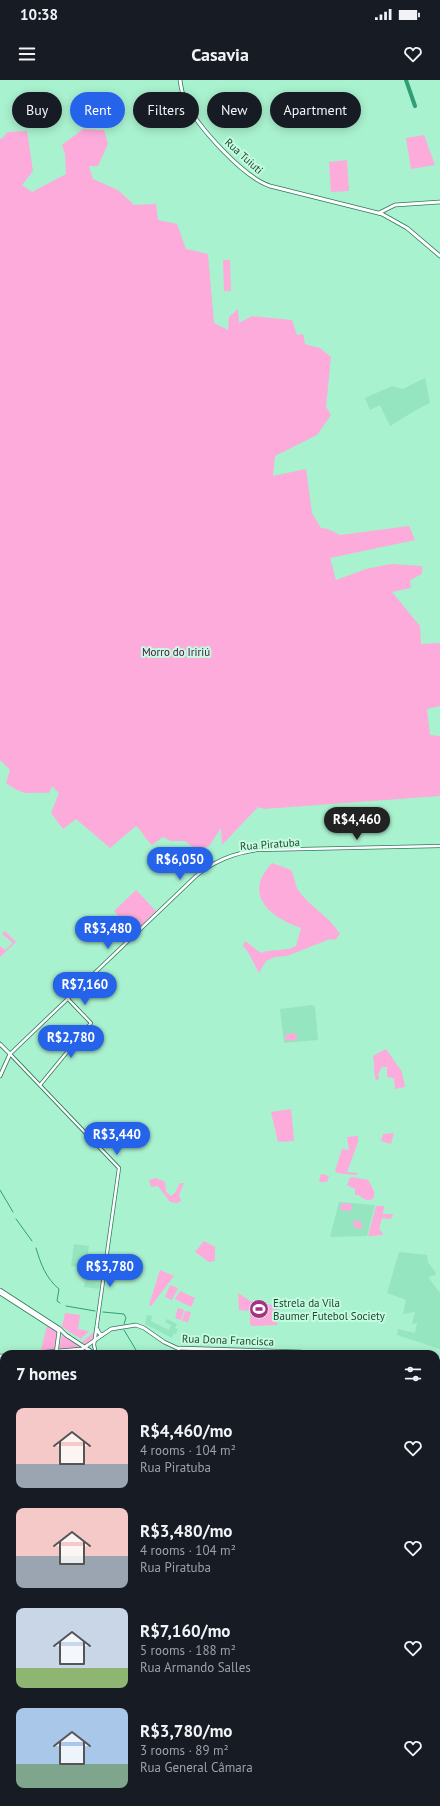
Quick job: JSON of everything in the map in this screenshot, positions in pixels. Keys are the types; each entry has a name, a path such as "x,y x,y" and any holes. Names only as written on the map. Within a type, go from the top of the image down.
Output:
{"main road":[{"name":"Rua Tuiuti","path":"180,80 185,100 209,134 226,154 253,178 274,188 377,213 389,218 410,231 440,256"},
{"path":"377,213 398,204 440,202"},
{"path":"388,209 387,214 389,218"},
{"name":"Rua Piratuba","path":"10,1054 196,876 228,856 257,850 440,846"},
{"path":"40,1085 91,1023 68,999"},
{"path":"0,1044 119,1168 95,1340 95,1350"},
{"path":"0,1076 10,1054"},
{"path":"0,1290 60,1328 66,1335 88,1350"},
{"path":"0,1293 59,1333 66,1335"},
{"name":"Rua Dona Francisca","path":"78,1350 85,1348 114,1328 138,1325 168,1345 180,1348 240,1350"},
{"path":"97,1329 102,1335"},
{"path":"57,1350 59,1333"}],"shaded area":[{"path":"425,378 430,403 390,426 380,405 370,410 365,398 392,386 403,389"},
{"path":"312,1005 315,1007 318,1040 284,1043 280,1009"},
{"path":"339,1202 375,1205 367,1236 330,1237"},
{"path":"74,1244 89,1246 86,1268 71,1266"},
{"path":"399,1252 427,1255 428,1262 436,1273 435,1275 428,1277 440,1293 440,1349 397,1335 398,1329 415,1333 417,1323 412,1324 415,1312 403,1314 406,1300 387,1293"},
{"path":"85,1282 100,1284 99,1289 84,1287"},
{"path":"147,1315 152,1316 151,1321 169,1330 171,1325 165,1322 167,1319 177,1324 175,1328 178,1329 176,1334 174,1333 172,1338 145,1324"}],"green space":[{"name":"Morro do Iririú","path":"83,129 104,130 108,144 98,166 89,166 93,179 118,190 134,205 156,204 158,220 177,224 186,249 208,254 214,323 228,330 229,317 238,309 239,323 252,316 292,320 297,335 303,334 305,344 320,348 331,357 326,407 331,415 317,435 275,456 273,476 306,469 312,513 321,528 328,529 340,535 409,526 415,540 330,558 336,580 366,569 391,564 422,566 422,574 410,580 411,588 392,592 420,626 421,644 440,643 440,706 427,709 430,735 440,736 440,796 264,809 258,807 222,845 221,828 210,845 199,852 185,841 171,841 163,837 152,845 136,826 110,848 76,819 63,829 51,813 59,793 52,786 49,793 26,793 6,783 10,770 0,760 0,139 3,138 7,132 27,131 33,171 22,185 32,192 66,174 65,154 62,145"},
{"path":"424,135 435,165 411,169 406,138"},
{"path":"347,160 349,191 331,192 329,162"},
{"path":"223,260 230,260 231,291 224,291"},
{"path":"272,863 291,870 298,890 308,902 331,922 340,934 335,940 330,939 287,956 275,957 266,961 259,973 248,952 243,946 245,941 261,953 288,949 296,946 301,928 279,918 270,911 260,895 260,885 263,875"},
{"path":"136,890 156,911 134,933 114,911"},
{"path":"5,931 16,942 0,957 0,946 5,950 13,943 2,934"},
{"path":"296,1033 297,1040 286,1041 285,1034"},
{"path":"386,1049 402,1072 405,1087 395,1089 394,1078 387,1077 387,1067 382,1067 378,1074 379,1079 376,1080 373,1056"},
{"path":"291,1109 294,1141 278,1142 271,1112"},
{"path":"394,1133 391,1144 381,1141 383,1134"},
{"path":"358,1136 358,1142 347,1172 358,1173 356,1175 337,1173 335,1171 342,1149 349,1150 347,1137"},
{"path":"321,1174 329,1176 327,1182 319,1182"},
{"path":"352,1177 368,1180 374,1192 373,1199 366,1200 359,1195 355,1195 355,1189 347,1185"},
{"path":"156,1178 165,1182 166,1192 171,1196 175,1193 180,1183 184,1183 179,1195 181,1201 177,1203 170,1202 158,1186 151,1187 149,1180"},
{"path":"341,1203 352,1204 351,1211 340,1210"},
{"path":"376,1206 384,1206 383,1214 392,1214 393,1216 390,1219 382,1218 379,1229 383,1235 368,1236"},
{"path":"353,1221 361,1221 362,1229 354,1227"},
{"path":"204,1241 215,1247 215,1261 209,1262 195,1252"},
{"path":"160,1270 174,1276 151,1306 149,1305"},
{"path":"170,1285 178,1288 172,1300 165,1297"},
{"path":"180,1291 195,1298 191,1307 175,1299"},
{"name":"Estrela da Vila Baumer Futebol Society","path":"238,1293 261,1308 262,1304 279,1305 277,1325 252,1326 250,1324 250,1311 239,1310"},
{"path":"178,1308 184,1310 181,1320 175,1318"},
{"path":"185,1311 191,1312 188,1322 182,1321"},
{"path":"65,1313 80,1315 78,1329 89,1331 81,1339 62,1327"},
{"path":"47,1326 57,1332 55,1350 41,1350"},
{"path":"94,1332 94,1336 91,1341 86,1344 81,1343"},
{"path":"63,1335 81,1347 59,1349"}],"waterway":[{"path":"406,80 415,106"},
{"path":"0,1190 13,1212"},
{"path":"16,1219 32,1241"},
{"path":"36,1248 44,1271 54,1285 59,1289 57,1301 60,1303"},
{"path":"66,1306 95,1311"},
{"path":"103,1312 124,1314 126,1318 124,1324"},
{"path":"124,1330 136,1350"}],"place":[{"name":"Estrela da Vila Baumer Futebol Society","path":"259,1309"}]}
